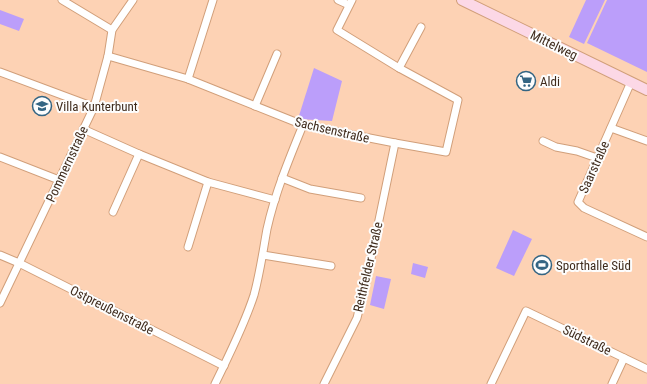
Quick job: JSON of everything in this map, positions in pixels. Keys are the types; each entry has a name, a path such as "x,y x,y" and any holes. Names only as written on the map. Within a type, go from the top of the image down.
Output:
{"street":[{"path":"62,0 112,30"},
{"name":"Pommernstraße","path":"0,303 94,107 108,56 112,30 133,0"},
{"path":"188,79 213,0"},
{"path":"338,0 351,3"},
{"name":"Mittelweg","path":"462,0 647,90"},
{"name":"Sachsenstraße","path":"108,56 188,79 303,125 446,152 458,100 399,68 337,30 351,3"},
{"path":"399,68 421,27"},
{"path":"255,106 277,54"},
{"path":"0,72 94,107"},
{"name":"Saarstraße","path":"631,82 578,202 584,208 647,237"},
{"path":"215,384 239,333 254,295 263,255 267,228 275,200 303,125"},
{"path":"611,128 647,141"},
{"path":"83,129 208,182 275,200"},
{"path":"543,141 556,147 577,151 597,158"},
{"name":"Reithfelder Straße","path":"324,384 357,318 368,273 395,143"},
{"path":"114,212 139,154"},
{"path":"0,157 59,180"},
{"path":"282,178 310,189 361,198"},
{"path":"188,246 208,182"},
{"path":"263,255 331,266"},
{"name":"Ostpreußenstraße","path":"0,256 19,263 224,366"},
{"name":"Südstraße","path":"491,384 526,311 647,369"},
{"path":"612,384 624,358"}],"shaded area":[{"path":"586,0 605,0 584,44 569,37"},
{"path":"607,0 647,0 647,72 587,43"},
{"path":"0,10 24,19 19,31 0,24"},
{"path":"314,68 342,81 332,121 298,119"},
{"path":"513,230 532,239 514,276 496,268"},
{"path":"413,263 428,267 425,278 411,274"},
{"path":"376,276 391,279 384,309 370,305"}],"place":[{"name":"Aldi","path":"526,81"},
{"name":"Villa Kunterbunt","path":"42,106"},
{"name":"Sporthalle Süd","path":"542,265"}]}
